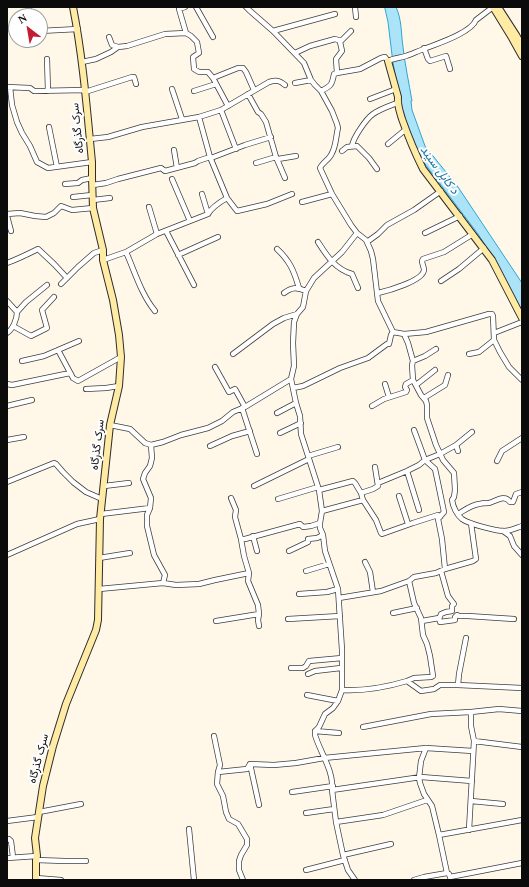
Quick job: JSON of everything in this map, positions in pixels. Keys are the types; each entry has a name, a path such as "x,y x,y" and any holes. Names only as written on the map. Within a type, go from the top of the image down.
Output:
{"street":[{"name":"سرک گذرگاه","path":"36,879 36,838 43,786 66,704 96,630 98,620 100,516 110,425 119,386 121,357 114,306 103,260 104,250 93,208 90,139 78,29 73,7"},
{"path":"185,7 179,9 186,33"},
{"path":"196,7 213,37"},
{"path":"355,7 356,17"},
{"path":"497,7 522,46"},
{"path":"336,73 360,69 381,58 386,57 390,60 406,56 451,38 470,27 476,20 497,7"},
{"path":"497,7 522,56"},
{"path":"249,8 304,63 311,80 321,91 332,111 338,128 333,153 329,159 321,165 320,168 332,194 351,225 367,242 373,259 378,301 393,332"},
{"path":"273,31 334,14"},
{"path":"48,31 78,29"},
{"path":"321,91 330,86 332,82 334,74 336,73 336,59 342,51 340,42 351,31"},
{"path":"109,36 112,45 118,47 127,46 165,34 186,33 197,42 199,53 193,57 194,69 199,72 208,72 213,78 228,106"},
{"path":"295,54 310,46 336,38 342,41"},
{"path":"82,62 96,59 118,47"},
{"path":"424,48 430,61 446,56 450,69"},
{"path":"47,59 48,91"},
{"path":"390,60 398,97 397,103 405,130 423,169 492,260 522,318"},
{"path":"213,78 238,68 243,68 254,90"},
{"path":"92,162 48,168 37,162 17,122 8,87 30,88 34,91 85,91 132,77 134,77 136,84"},
{"path":"90,139 108,137 142,127 199,117 221,110 274,80 277,80 285,85"},
{"path":"295,83 311,80"},
{"path":"194,91 216,84"},
{"path":"172,89 182,119"},
{"path":"370,99 396,89"},
{"path":"248,94 258,112 266,122 285,178"},
{"path":"352,146 352,142 372,115 381,109 397,103"},
{"path":"221,110 236,148"},
{"path":"199,117 210,158 227,198 237,211 267,204 292,194"},
{"path":"49,127 57,167"},
{"path":"388,144 405,130"},
{"path":"65,184 78,184 82,180 106,183 161,168 165,171 195,163 271,137"},
{"path":"342,151 347,147 357,146 377,169"},
{"path":"174,150 177,168"},
{"path":"256,163 277,158 296,156"},
{"path":"172,179 190,221"},
{"path":"367,242 387,226 414,210 440,191"},
{"path":"202,194 208,214"},
{"path":"302,202 332,194"},
{"path":"73,197 110,198"},
{"path":"103,260 126,252 157,234 208,214 218,204 227,198"},
{"path":"11,231 7,215 20,213 46,217 54,213 61,206 72,210 93,208"},
{"path":"149,207 157,234"},
{"path":"425,233 460,216"},
{"path":"166,231 194,286"},
{"path":"355,880 348,870 343,855 336,822 330,772 315,735 315,731 319,727 325,714 333,708 342,690 343,674 339,598 338,589 325,551 323,535 320,528 322,511 318,488 301,434 300,416 291,379 294,366 294,322 297,314 303,307 306,291 314,278 342,252 357,232"},
{"path":"378,293 396,288 418,277 424,270 423,259 444,252 473,234"},
{"path":"178,255 218,237"},
{"path":"318,242 332,261 340,268 352,274 358,288"},
{"path":"441,281 459,269 484,248"},
{"path":"7,263 38,249 67,278"},
{"path":"277,249 289,262 299,288"},
{"path":"61,284 94,253 104,250"},
{"path":"126,252 143,292 149,304 155,311"},
{"path":"7,333 13,326 17,312 26,302 47,285"},
{"path":"284,293 299,288 306,291"},
{"path":"13,326 31,336 47,328 42,310 54,297"},
{"path":"7,301 17,312"},
{"path":"233,354 273,324 284,318 297,314"},
{"path":"393,332 404,334 426,332 492,314 494,340 509,367 522,380"},
{"path":"494,333 522,322"},
{"path":"293,388 303,386 340,368 368,358 389,344 393,332"},
{"path":"404,334 413,361 413,380 427,405 427,418 436,445 443,460 454,473 455,490 452,500 453,506 462,520 477,526 503,531 522,526"},
{"path":"469,354 479,352 494,340"},
{"path":"22,361 44,356 79,341"},
{"path":"413,361 436,349"},
{"path":"58,350 73,378 78,380 121,357"},
{"path":"215,367 229,392 235,389 244,408 257,454"},
{"path":"416,386 435,370"},
{"path":"7,384 12,385 70,373"},
{"path":"424,398 445,385 448,375"},
{"path":"110,425 130,429 145,443 151,445 163,442 181,435 208,428 291,379"},
{"path":"372,406 390,397 406,392 406,384 413,380"},
{"path":"385,384 390,397"},
{"path":"86,389 119,386"},
{"path":"7,406 32,400"},
{"path":"277,413 296,403"},
{"path":"280,433 301,423"},
{"path":"414,430 425,460 435,469 444,512 438,519 442,540 443,570 448,596 454,604 452,606 452,611 441,614 438,619"},
{"path":"210,446 232,436 250,431"},
{"path":"378,483 407,471 425,460 440,454 456,445 472,432"},
{"path":"7,440 24,437"},
{"path":"497,461 502,451 522,438"},
{"path":"151,445 152,458 150,466 143,479 150,498 147,526 154,555 165,575 163,582"},
{"path":"456,445 458,451"},
{"path":"254,486 309,457 338,447"},
{"path":"7,482 54,463 73,482 86,492 102,499"},
{"path":"361,493 377,488 378,483 375,467"},
{"path":"407,471 419,510"},
{"path":"278,499 318,488 353,481 376,520 382,534 438,515 440,517"},
{"path":"104,486 129,483"},
{"path":"458,514 480,503 489,503 506,498 510,502 513,502 516,494 522,492"},
{"path":"399,496 408,524"},
{"path":"231,498 236,510 235,517 249,573 248,581 258,605 259,626"},
{"path":"322,511 363,500"},
{"path":"7,555 77,524 100,516 150,508"},
{"path":"241,538 245,539 300,524 303,527 320,523"},
{"path":"339,598 381,591 409,582 414,577 473,561 476,559 471,523"},
{"path":"503,531 510,536 514,546 522,555"},
{"path":"289,551 308,542 308,539 323,535"},
{"path":"253,536 257,551"},
{"path":"99,558 130,553"},
{"path":"365,562 370,572 373,592"},
{"path":"306,570 329,564"},
{"path":"99,589 163,582 176,584 199,584 249,573"},
{"path":"342,690 389,686 414,678 433,676 430,656 423,635 422,621 414,602 409,582"},
{"path":"299,594 327,592 338,589"},
{"path":"393,613 417,608"},
{"path":"216,620 259,614"},
{"path":"422,621 439,618 438,619 440,622 446,622 455,620 457,615 514,619"},
{"path":"288,619 340,616"},
{"path":"458,685 466,638"},
{"path":"291,668 303,668 309,661 342,658"},
{"path":"308,674 315,671 342,668"},
{"path":"407,680 421,691 434,689 440,685 522,688"},
{"path":"307,695 338,700"},
{"path":"363,727 431,714 499,710 522,711"},
{"path":"469,830 474,741 471,726 471,712"},
{"path":"315,731 339,733"},
{"path":"214,736 220,765 217,784 223,796 229,819 238,824 247,839 247,845 239,860 239,870 243,880"},
{"path":"474,741 522,747"},
{"path":"250,764 296,763 324,758 426,748 473,751"},
{"path":"426,748 421,761 419,778 422,789 432,806 449,877"},
{"path":"218,772 247,769 250,764"},
{"path":"250,764 259,805"},
{"path":"292,792 421,777 472,781"},
{"path":"336,822 383,815 428,800"},
{"path":"471,801 503,804"},
{"path":"7,821 81,804"},
{"path":"306,813 334,808"},
{"path":"439,835 522,820"},
{"path":"189,829 194,880"},
{"path":"7,840 9,839 11,841 13,857"},
{"path":"343,855 391,844"},
{"path":"7,858 13,857 86,861"},
{"path":"306,870 345,860"},
{"path":"414,880 424,877 449,877 522,863"},
{"path":"36,879 61,880"}],"water":[{"name":"د کابل سيند","path":"385,7 396,7 398,12 412,101 412,110 425,146 458,187 522,283 522,310 478,234 417,153 402,110 393,63"}]}
